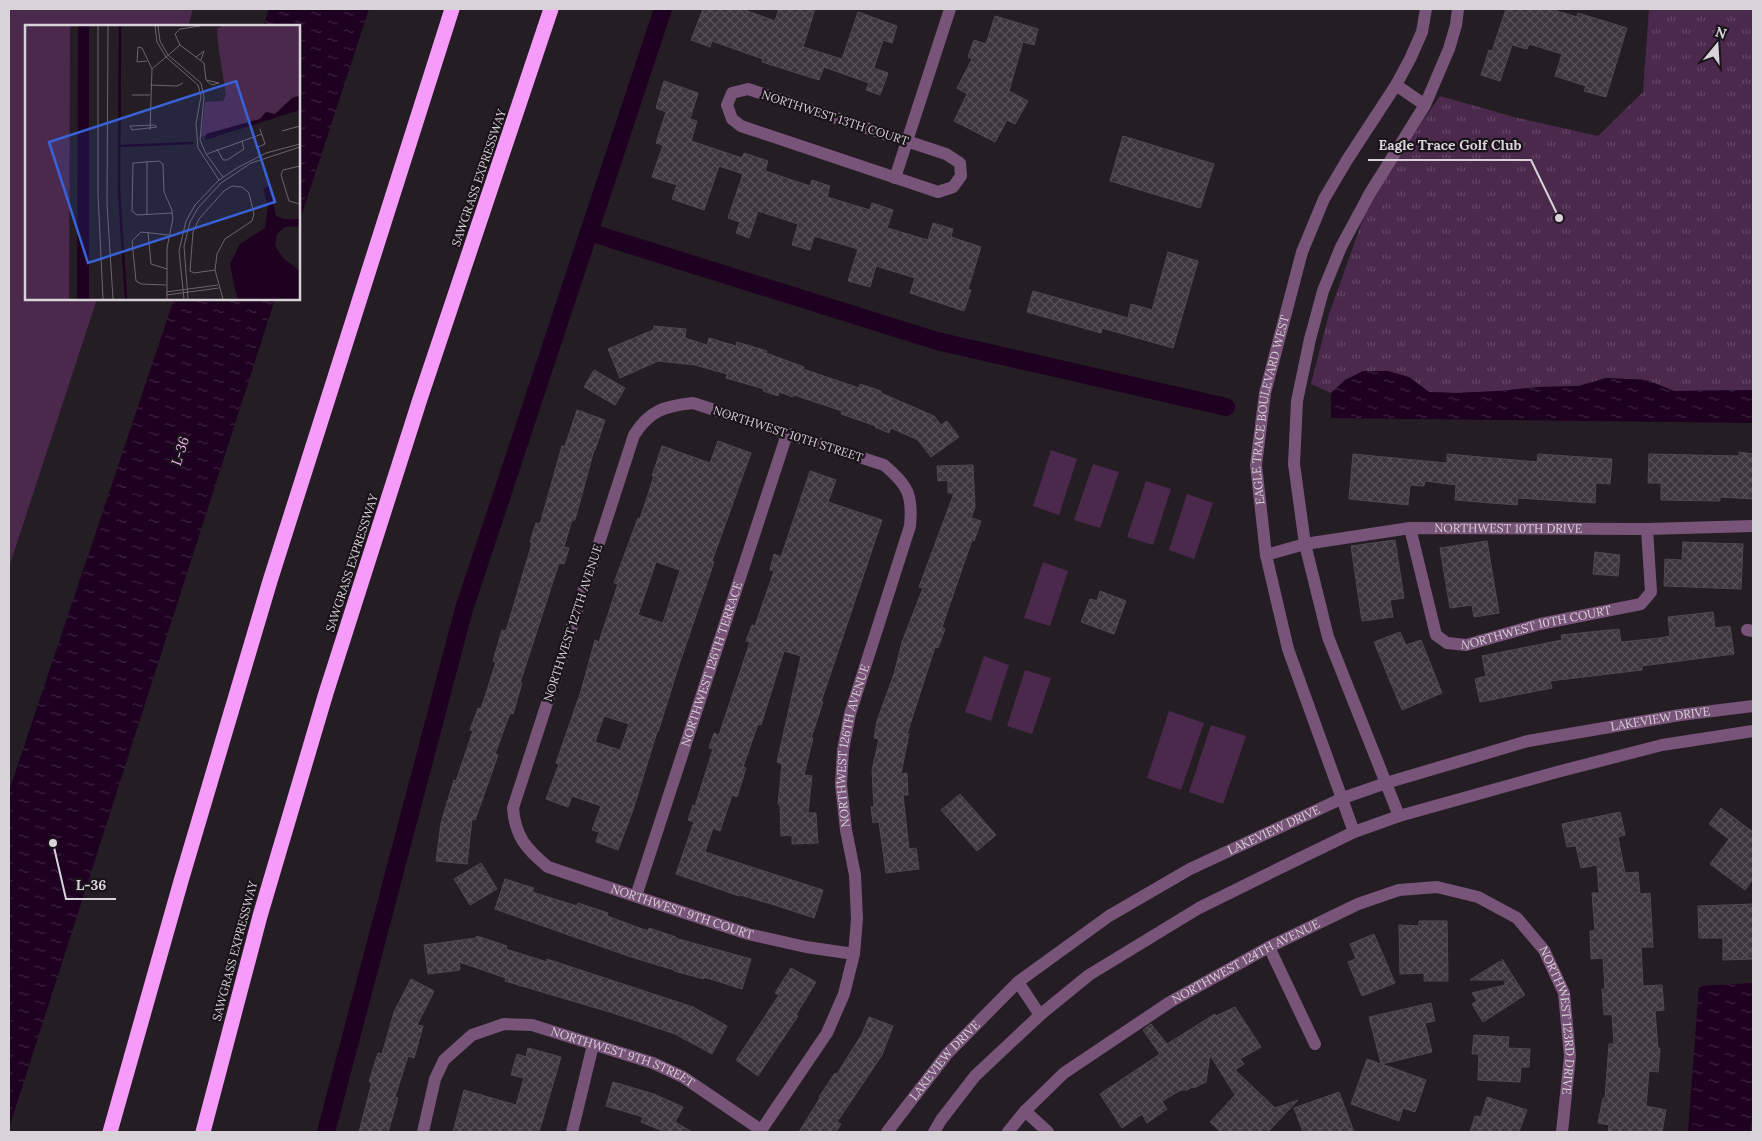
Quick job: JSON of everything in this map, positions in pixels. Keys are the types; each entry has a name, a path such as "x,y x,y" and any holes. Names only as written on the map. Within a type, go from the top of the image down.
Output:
{"highway":[{"path":"110,1132 181,881 270,581 452,9"},
{"name":"SAWGRASS EXPRESSWAY","path":"203,1132 260,916 326,693 420,400 551,9"}],"street":[{"path":"895,178 950,9"},
{"name":"EAGLE TRACE BOULEVARD WEST","path":"1354,832 1288,649 1266,555 1256,464 1265,393 1293,280 1302,252 1324,199 1410,59 1422,32 1426,9"},
{"name":"EAGLE TRACE BOULEVARD WEST","path":"1399,816 1328,637 1304,544 1294,464 1297,402 1310,339 1323,292 1341,247 1370,193 1425,105 1449,49 1456,25 1458,9"},
{"path":"1396,84 1425,105"},
{"name":"NORTHWEST 13TH COURT","path":"748,89 946,154 960,163 961,176 953,187 938,192 895,178 741,126 732,119 727,105 732,93 748,89"},
{"name":"NORTHWEST 10TH STREET","path":"655,411 674,405 693,403 884,465 898,476 908,492"},
{"name":"NORTHWEST 127TH AVENUE","path":"523,841 514,825 513,808 634,435 642,422 655,411"},
{"name":"NORTHWEST 126TH TERRACE","path":"636,896 787,434"},
{"name":"NORTHWEST 126TH AVENUE","path":"760,1131 827,1033 844,994 854,954 857,919 855,874 846,830 841,784 843,750 850,714 910,526 912,507 908,492"},
{"name":"NORTHWEST 10TH DRIVE","path":"1266,555 1304,544 1410,528 1753,526"},
{"name":"NORTHWEST 10TH COURT","path":"1410,528 1436,636 1447,643 1466,645 1540,624 1641,604 1651,592 1647,528"},
{"name":"LAKEVIEW DRIVE","path":"888,1132 947,1054 1018,982 1082,935 1146,893 1190,869 1343,798 1386,783 1528,741 1680,715 1753,706"},
{"path":"934,1132 975,1076 1040,1015 1089,975 1199,908 1354,832 1399,816 1662,746 1753,731"},
{"name":"NORTHWEST 9TH COURT","path":"523,841 533,856 548,867 748,934 806,947 854,954"},
{"name":"NORTHWEST 124TH AVENUE","path":"1008,1132 1025,1111 1064,1073 1170,1002 1269,948 1358,904 1398,890 1437,887 1478,897 1517,918"},
{"name":"NORTHWEST 123RD DRIVE","path":"1517,918 1544,950 1564,993 1570,1056 1562,1132"},
{"path":"1269,948 1315,1044"},
{"path":"1018,982 1040,1015"},
{"name":"NORTHWEST 9TH STREET","path":"423,1132 435,1080 444,1060 472,1035 504,1024 532,1025 653,1063 684,1077 760,1131"},
{"path":"572,1132 593,1045"},
{"path":"1025,1111 1048,1132"}],"green space":[{"path":"9,9 193,9 188,25 25,25 25,300 97,300 9,567"},
{"path":"1649,9 1753,9 1753,390 1674,391 1647,380 1606,378 1579,386 1455,393 1429,392 1409,377 1345,380 1331,393 1311,384 1329,314 1371,197 1440,96 1514,117 1598,136 1643,92"},
{"path":"1051,450 1077,459 1059,515 1033,506"},
{"path":"1093,464 1119,472 1100,528 1074,520"},
{"path":"1146,481 1171,489 1153,545 1127,537"},
{"path":"1187,494 1213,503 1194,559 1169,550"},
{"path":"1043,562 1068,571 1050,626 1024,618"},
{"path":"984,656 1009,665 991,721 965,712"},
{"path":"1025,670 1051,678 1032,734 1007,726"},
{"path":"1169,711 1204,723 1181,790 1147,778"},
{"path":"1211,725 1246,736 1223,804 1189,792"}],"water":[{"path":"269,9 369,9 300,220 300,25 263,25"},
{"path":"174,300 275,300 9,1128 9,791"},
{"path":"1363,371 1388,371 1409,377 1429,392 1455,393 1579,386 1606,378 1647,380 1674,391 1753,390 1753,423 1331,418 1331,393 1345,380"},
{"path":"1753,983 1752,1119 1750,1132 1688,1132 1699,986"}],"building":[{"path":"703,9 742,9 775,21 779,9 815,9 803,47 842,59 858,12 897,26 892,43 883,40 874,68 888,73 880,95 866,90 869,83 824,67 819,80 762,62 763,59 712,41 710,47 691,40"},
{"path":"1506,9 1550,9 1577,17 1578,13 1627,28 1606,97 1584,91 1586,86 1555,76 1562,54 1529,44 1527,49 1512,45 1500,81 1481,75 1489,50 1492,51"},
{"path":"995,16 1038,29 1034,45 1023,42 1009,91 1028,101 1015,124 1007,120 995,142 954,121 967,94 957,88 972,59 968,57 974,40 986,44"},
{"path":"664,81 698,93 690,119 697,121 691,141 742,158 744,153 768,161 765,171 810,186 812,180 830,186 827,197 870,210 872,203 893,210 887,228 928,240 933,223 953,229 951,237 981,247 968,289 971,290 964,311 910,293 915,278 876,266 870,287 848,281 858,249 814,236 810,250 792,245 798,224 758,211 749,238 736,233 740,222 728,218 743,174 719,166 704,210 672,199 677,185 652,177 663,145 656,143 666,112 656,108"},
{"path":"1123,136 1214,164 1200,208 1110,181"},
{"path":"1168,252 1198,261 1173,348 1102,328 1101,333 1027,312 1033,291 1128,318 1131,304 1152,310"},
{"path":"654,326 686,329 685,338 707,345 709,338 736,346 737,342 767,351 766,353 804,367 803,369 859,388 860,384 881,391 881,393 934,416 941,425 947,421 959,437 931,457 918,440 891,428 889,433 876,426 841,414 842,411 794,395 793,397 779,392 778,396 763,391 764,389 726,378 727,374 695,365 658,361 620,378 608,349 653,330"},
{"path":"594,370 625,388 615,405 584,387"},
{"path":"577,410 605,420 594,450 575,520 572,520 564,547 569,548 564,564 559,563 520,683 522,683 513,714 510,713 495,754 498,755 475,820 472,819 467,864 436,861 441,823 454,780 456,781 473,731 470,730 478,708 481,709 496,662 493,661 502,630 506,631 536,523 540,524 562,446 565,446"},
{"path":"718,441 751,453 712,561 714,562 633,810 618,850 596,842 599,832 592,830 601,806 572,796 568,807 546,799 559,764 556,763 581,691 595,640 599,642 618,584 614,583 638,518 640,519 662,446 710,463","holes":["656,562 680,570 663,623 638,615","604,716 629,724 620,750 595,742"]},
{"path":"1739,452 1753,454 1753,499 1720,497 1720,501 1661,500 1661,483 1648,483 1649,454 1739,456"},
{"path":"1353,454 1447,463 1447,454 1537,462 1538,454 1612,459 1610,484 1596,483 1595,503 1518,498 1517,505 1455,500 1456,485 1425,481 1424,486 1410,485 1408,505 1349,499"},
{"path":"973,465 975,507 971,518 981,521 974,541 972,540 942,627 945,629 938,648 935,647 907,734 909,734 901,774 907,773 908,795 903,795 909,849 916,848 919,869 886,873 879,822 873,823 871,807 874,807 872,770 879,739 874,738 877,721 894,674 902,642 923,588 919,587 954,493 948,493 948,480 938,481 937,466"},
{"path":"810,471 836,480 828,502 882,520 821,702 823,702 811,738 813,738 804,775 812,776 808,813 816,813 818,843 792,844 792,835 781,836 780,804 778,804 782,764 777,762 801,656 784,651 761,725 758,724 743,767 746,768 737,797 732,795 720,831 713,828 705,852 823,890 814,918 739,896 676,874 694,822 688,820 693,805 695,806 713,749 709,748 714,733 719,735 750,642 746,641 752,625 755,626 774,571 770,570 774,554 781,557"},
{"path":"1395,540 1404,598 1390,600 1393,617 1362,621 1351,546"},
{"path":"1487,541 1499,613 1474,617 1472,605 1450,608 1440,548"},
{"path":"1683,542 1743,544 1741,589 1664,586 1665,559 1682,560"},
{"path":"1595,552 1620,555 1618,576 1593,574"},
{"path":"1100,591 1126,601 1114,634 1081,622 1090,599 1097,601"},
{"path":"1713,612 1715,628 1730,626 1734,654 1642,666 1642,670 1550,681 1552,688 1480,702 1475,679 1486,676 1482,656 1562,640 1561,635 1619,629 1621,642 1660,638 1670,636 1668,617"},
{"path":"1400,632 1406,645 1421,640 1442,693 1402,710 1374,642"},
{"path":"960,794 996,835 977,851 941,810"},
{"path":"1721,808 1753,832 1753,879 1745,890 1710,864 1729,839 1709,824"},
{"path":"1620,812 1625,835 1618,837 1625,873 1638,872 1640,894 1650,893 1653,947 1641,947 1643,986 1662,985 1664,1010 1655,1011 1658,1048 1660,1048 1658,1072 1649,1071 1646,1106 1666,1110 1662,1132 1608,1132 1609,1125 1598,1123 1603,1098 1605,1098 1609,1044 1614,1044 1612,1014 1604,1015 1602,989 1605,989 1603,958 1591,959 1590,931 1595,931 1592,893 1599,893 1597,865 1581,868 1576,846 1567,847 1562,824"},
{"path":"481,863 497,889 470,905 454,879"},
{"path":"505,879 534,888 532,892 577,906 578,903 608,913 607,916 648,931 649,928 675,938 751,959 742,989 704,977 704,979 674,971 495,909"},
{"path":"1753,904 1753,959 1723,960 1723,938 1699,938 1698,906"},
{"path":"1419,921 1447,921 1448,981 1424,981 1424,973 1400,974 1399,925 1419,926"},
{"path":"1374,934 1395,983 1362,996 1348,962 1356,959 1350,944"},
{"path":"477,936 507,946 506,949 547,962 547,959 693,1007 727,1026 712,1054 675,1034 613,1013 505,981 506,978 459,962 460,970 428,974 424,945 476,938"},
{"path":"1502,959 1525,995 1483,1022 1472,1004 1477,1001 1472,993 1505,985 1505,980 1470,980 1500,961 1503,965"},
{"path":"791,968 816,982 796,1015 798,1016 758,1076 736,1060 779,995 775,993"},
{"path":"411,979 434,991 417,1025 423,1026 414,1058 408,1056 395,1097 398,1098 388,1132 359,1132 372,1082 369,1082 378,1053 382,1054 394,1012"},
{"path":"1431,1003 1435,1021 1425,1023 1432,1052 1382,1064 1426,1080 1415,1112 1403,1108 1399,1121 1351,1104 1367,1059 1381,1064 1369,1017"},
{"path":"1235,1007 1261,1047 1240,1059 1244,1064 1235,1070 1275,1108 1298,1100 1268,1132 1221,1132 1210,1122 1235,1095 1210,1055 1206,1082 1194,1088 1181,1090 1162,1101 1167,1109 1147,1123 1142,1114 1122,1128 1100,1094 1160,1054 1143,1030 1151,1024 1167,1044 1215,1014 1216,1016"},
{"path":"869,1017 893,1026 882,1055 837,1122 841,1124 836,1132 799,1132 819,1097 835,1073 837,1074 862,1034"},
{"path":"1474,1035 1509,1037 1508,1048 1530,1049 1529,1067 1521,1067 1520,1082 1478,1080 1479,1054 1472,1054"},
{"path":"528,1048 561,1057 539,1132 453,1132 464,1090 516,1105 524,1078 511,1075 517,1054 526,1057"},
{"path":"613,1082 654,1094 683,1107 675,1122 692,1132 665,1132 641,1122 643,1117 606,1106"},
{"path":"1339,1092 1354,1132 1303,1132 1294,1108"},
{"path":"1487,1097 1527,1110 1519,1132 1470,1132 1475,1116 1481,1117"}],"waterway":[{"path":"326,1132 464,609 663,9"},
{"path":"589,232 937,341 1226,407"}],"place":[{"name":"Eagle Trace Golf Club","path":"1559,218"},
{"name":"L-36","path":"53,843"}]}
